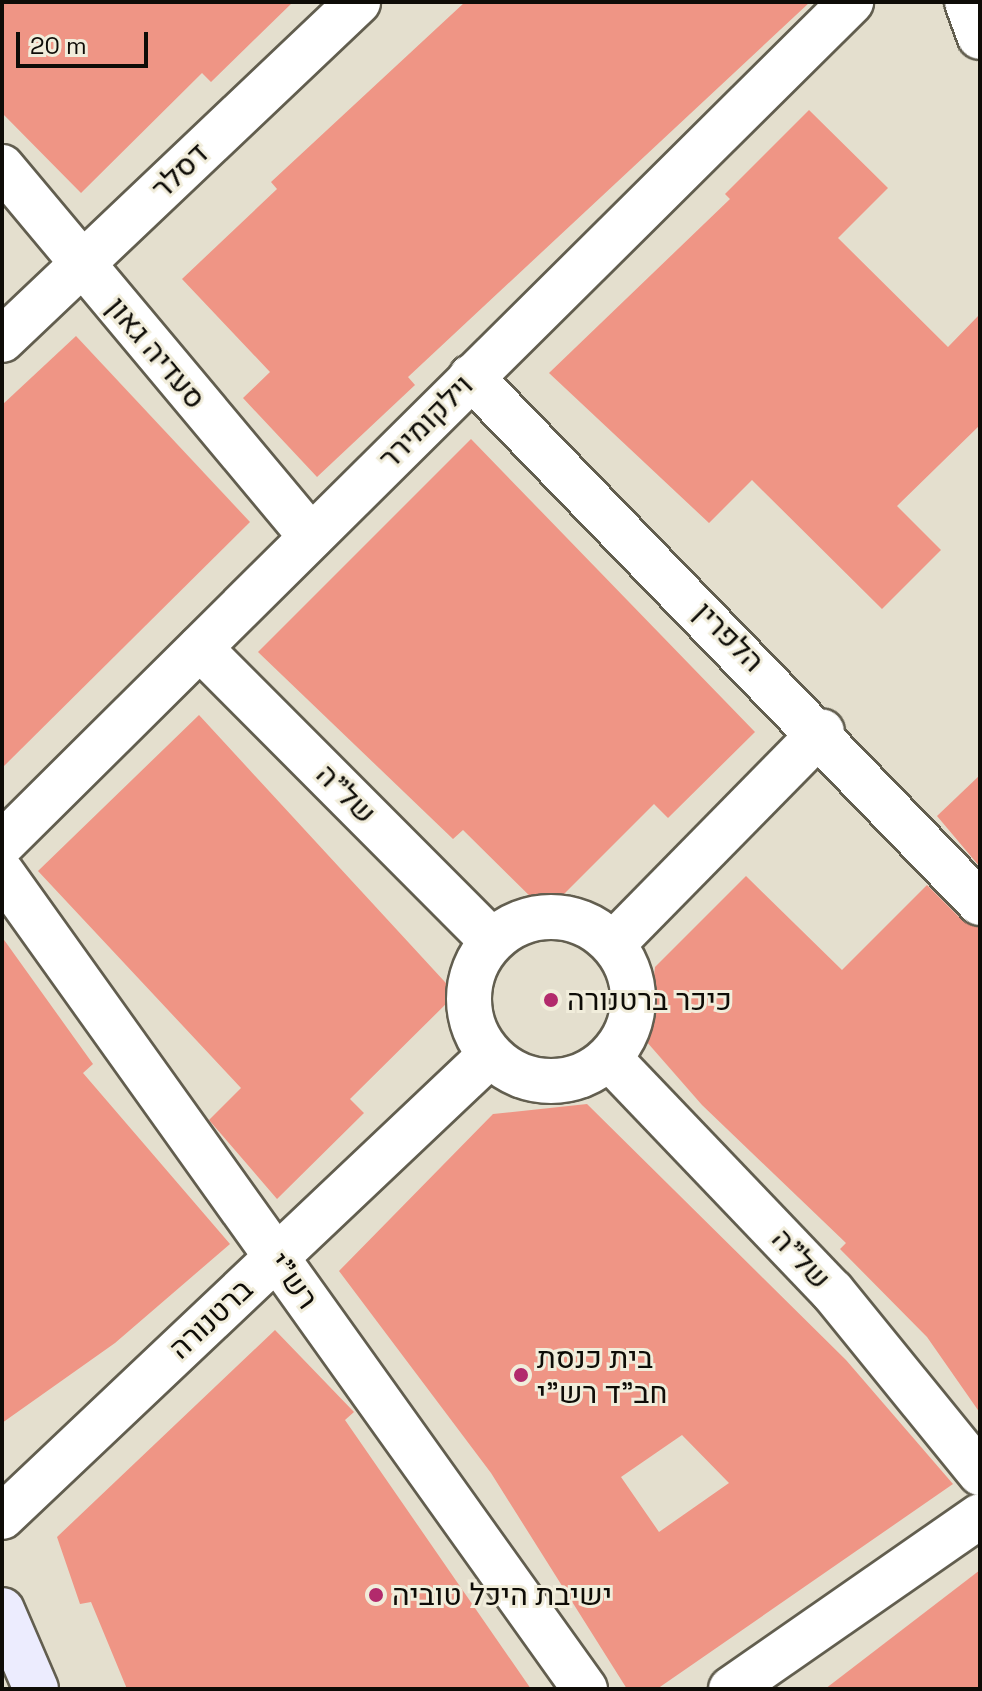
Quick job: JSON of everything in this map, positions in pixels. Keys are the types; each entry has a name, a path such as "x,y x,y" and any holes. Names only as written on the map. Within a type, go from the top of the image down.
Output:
{"street":[{"name":"דסלר","path":"2,340 358,2"},
{"name":"וילקומירר","path":"2,844 851,2"},
{"path":"967,2 980,37"},
{"name":"סעדיה גאון","path":"2,167 311,537"},
{"name":"הלפרין","path":"471,377 822,731 980,903"},
{"name":"של\"ה","path":"200,648 492,941"},
{"path":"613,944 822,731"},
{"name":"רש\"י","path":"2,873 585,1689"},
{"path":"566,917 613,944 633,989 624,1037 609,1058 588,1073 535,1080 490,1055 475,1034 469,985 492,941 514,925 566,917"},
{"name":"ברטנורה","path":"2,1517 490,1055"},
{"name":"של\"ה","path":"609,1058 832,1291 980,1473"},
{"path":"731,1689 980,1516"},
{"path":"2,1610 36,1689"}],"building":[{"path":"2,2 293,2 211,82 202,73 81,193 2,113"},
{"path":"465,2 810,2 408,377 415,385 317,477 243,398 270,372 182,279 277,189 271,182"},
{"path":"809,110 888,188 838,238 948,347 980,314 980,425 897,506 941,550 882,609 752,480 709,523 549,373 730,199 725,194"},
{"path":"76,336 250,522 2,768 2,405"},
{"path":"471,439 755,732 668,818 654,804 546,912 463,830 453,839 258,652"},
{"path":"199,715 456,994 350,1099 364,1113 277,1199 209,1120 241,1088 38,871"},
{"path":"980,775 980,867 937,816"},
{"path":"746,876 842,970 927,885 963,921 980,927 980,1413 927,1337 840,1249 846,1243 702,1105 646,1041 655,967"},
{"path":"2,937 93,1064 83,1073 230,1244 115,1343 2,1423"},
{"path":"587,1104 846,1360 953,1484 657,1689 627,1689 491,1473 339,1271 493,1114","holes":["682,1435 729,1483 659,1532 621,1477"]},
{"path":"275,1330 354,1412 345,1420 531,1689 127,1689 91,1602 80,1604 57,1537"},
{"path":"980,1570 980,1689 825,1689"}],"place":[{"name":"כיכר ברטנורה","path":"551,1000"},
{"name":"בית כנסת חב\"ד רש\"י","path":"521,1375"},
{"name":"ישיבת היכל טוביה","path":"376,1595"}]}
